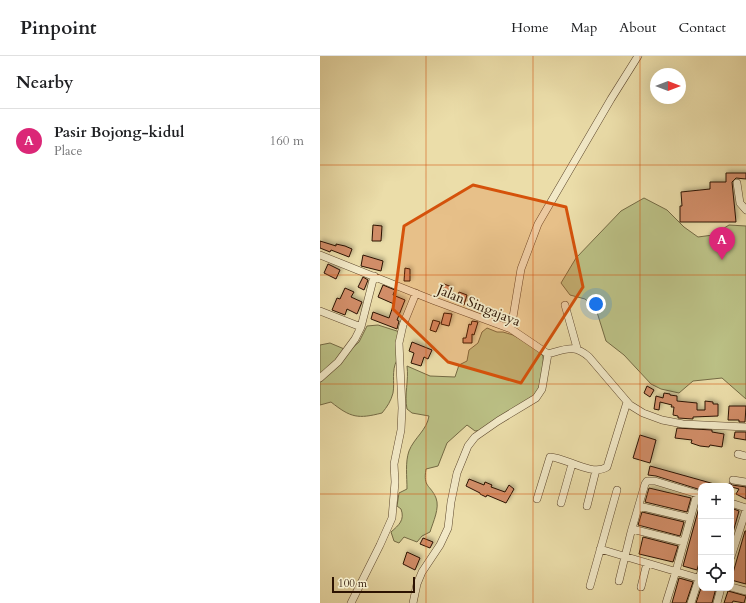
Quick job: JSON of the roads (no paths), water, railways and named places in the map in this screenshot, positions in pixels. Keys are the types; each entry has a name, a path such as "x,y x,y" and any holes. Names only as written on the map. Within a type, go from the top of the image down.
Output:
{"street":[{"path":"511,329 521,268 538,224 611,99 638,56"},
{"path":"737,183 740,203 746,210"},
{"name":"Jalan Singajaya","path":"320,255 484,320 511,329 548,354"},
{"path":"320,378 338,362 361,327 374,276"},
{"path":"351,603 392,518 395,482 394,464 401,430 402,408 399,344 403,324 416,293"},
{"path":"565,305 577,348 589,357 630,405 643,413 662,420 697,426 746,427"},
{"path":"320,311 361,327"},
{"path":"413,603 417,584 422,572 440,545 448,528 451,502 457,473 468,446 475,436 536,398 542,389 548,354 560,350 577,348"},
{"path":"537,499 550,457 596,470 602,470 607,467 627,402"},
{"path":"738,454 746,456"},
{"path":"562,503 572,464"},
{"path":"587,506 596,470"},
{"path":"733,480 746,482"},
{"path":"619,581 645,484 649,481 655,481 698,494"},
{"path":"590,586 617,490"},
{"path":"666,603 690,518 698,497"},
{"path":"732,555 746,509 734,504"},
{"path":"639,506 690,518"},
{"path":"632,529 684,542"},
{"path":"600,549 676,571 698,576"},
{"path":"641,587 647,562"},
{"path":"691,603 698,582"},
{"path":"734,589 746,591"},
{"path":"717,603 720,591"}],"place":[{"name":"Pasir Bojong-kidul","path":"722,260"}]}
